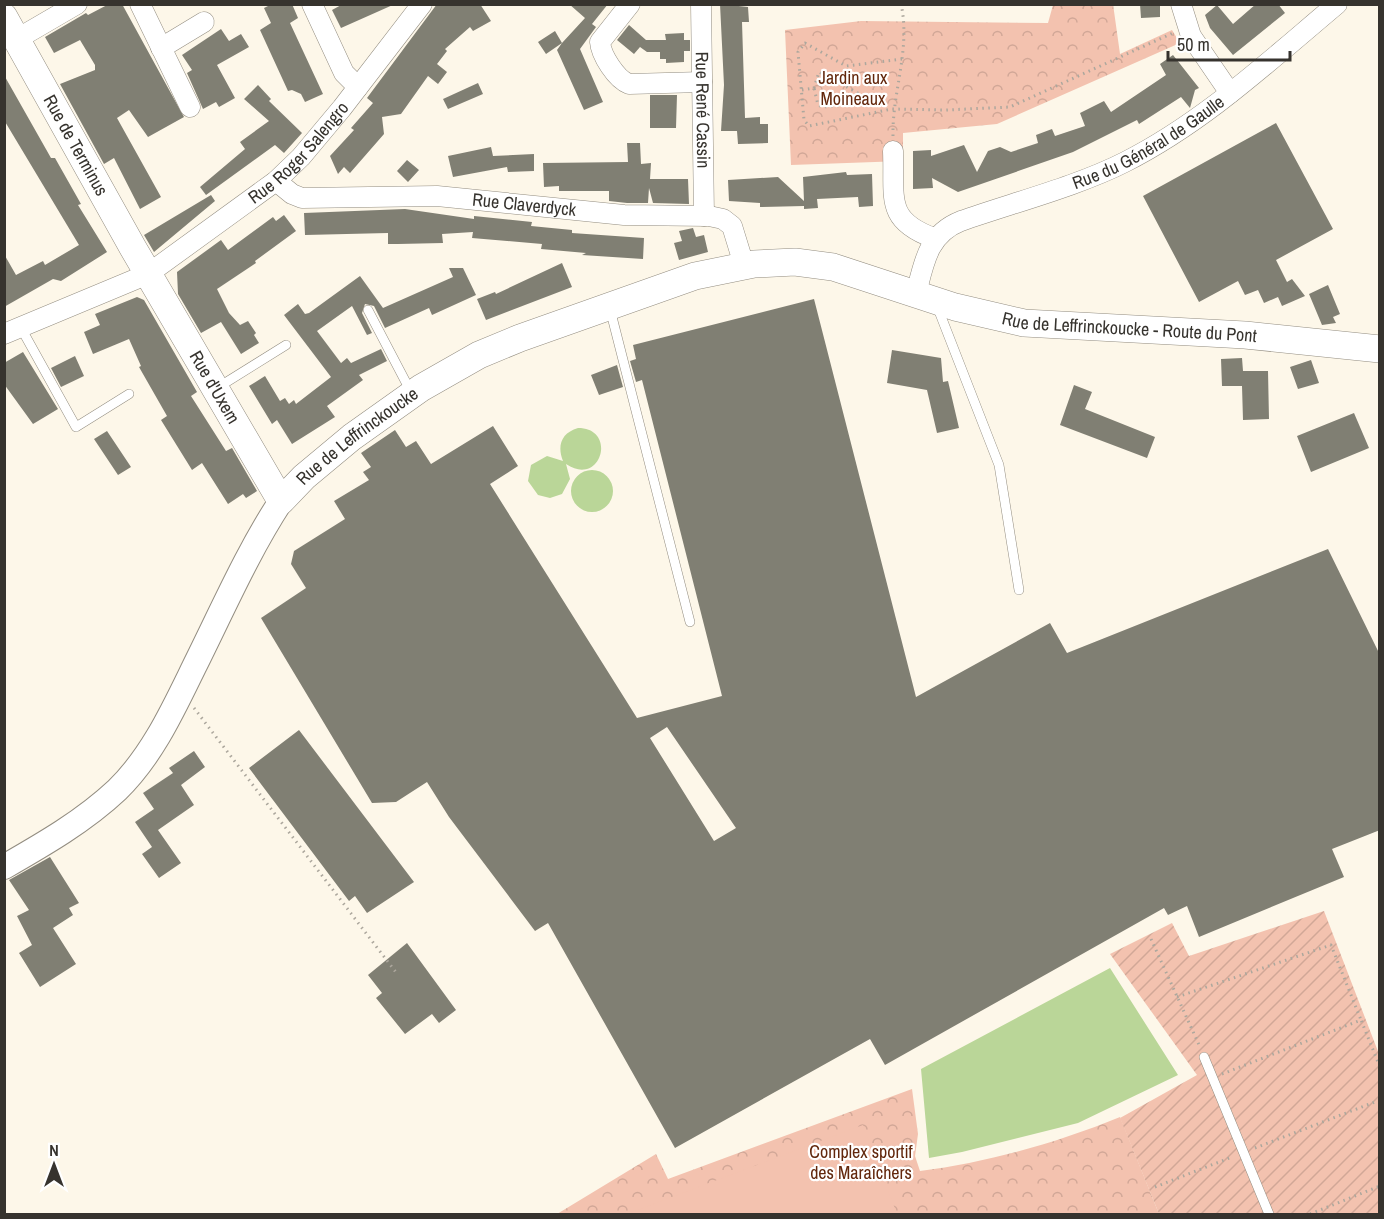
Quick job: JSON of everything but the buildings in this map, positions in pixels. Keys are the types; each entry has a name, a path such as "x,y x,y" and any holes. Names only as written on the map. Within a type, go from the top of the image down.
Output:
{"main road":[{"name":"Rue de Terminus","path":"11,28 148,274"},
{"name":"Rue de Leffrinckoucke","path":"281,501 304,477 339,447 444,373 491,349 609,306 695,276 744,265 773,262 814,263 884,283"},
{"name":"Rue d'Uxem","path":"148,274 281,501"},
{"name":"Rue de Leffrinckoucke - Route du Pont","path":"884,283 981,315 1024,324 1235,334 1380,350"}],"street":[{"path":"11,28 77,4"},
{"path":"140,4 190,107"},
{"path":"312,4 344,73 358,87"},
{"name":"Rue Roger Salengro","path":"13,331 148,274 276,181 301,157 422,4"},
{"path":"630,4 600,42 602,50 620,79 629,84 702,82"},
{"name":"Rue René Cassin","path":"701,4 704,216"},
{"path":"1181,4 1186,27 1211,69 1230,93"},
{"name":"Rue du Général de Gaulle","path":"934,238 954,224 1122,164 1185,128 1337,4"},
{"path":"161,48 204,22"},
{"path":"893,151 897,212 909,228 934,238 925,258 926,297"},
{"name":"Rue Claverdyck","path":"276,181 292,194 302,198 437,196 614,214 704,216 723,219 732,226 744,265"},
{"name":"Rue de Leffrinckoucke","path":"4,867 68,829 118,789 156,740 241,572 281,501"}],"lane":[{"path":"926,297 999,465 1018,590"},
{"path":"609,306 690,622"},
{"path":"369,310 412,394"},
{"path":"13,331 76,427 129,394"},
{"path":"215,390 286,345"},
{"path":"1204,1057 1269,1215"}],"path":[{"path":"893,151 892,109 902,59 904,21 901,4"},
{"path":"902,59 846,66 805,43 798,52 804,120 808,126 892,109 946,111 1010,107 1186,27"},
{"path":"819,72 867,98 858,104 823,107 818,105 814,88 819,72"},
{"path":"802,90 814,88"},
{"path":"182,692 398,975"},
{"path":"1151,939 1204,1057"},
{"path":"1177,997 1331,945 1380,1067"},
{"path":"1213,1078 1361,1020"},
{"path":"1155,1186 1380,1100"},
{"path":"1310,1215 1380,1186"}],"green space":[{"name":"Jardin aux Moineaux","path":"1113,4 1120,54 1172,30 1180,43 997,124 903,133 903,161 791,165 785,30 861,21 1048,23 1053,5"},
{"path":"1324,911 1379,1054 1379,1214 1159,1214 1120,1118 1197,1075 1110,954 1172,923 1189,956"},
{"name":"Complex sportif des Maraîchers","path":"912,1089 918,1134 915,1156 920,1171 1022,1150 1120,1117 1159,1214 557,1214 656,1154 668,1179"},
{"path":"863,1125 897,1214 627,1214"}],"shaded area":[{"path":"578,428 590,431 598,437 601,446 596,463 588,469 578,469 566,464 570,479 562,494 550,498 538,495 528,481 531,465 547,456 563,461 560,450 562,441 568,433"},
{"path":"592,470 607,476 613,491 607,506 592,512 577,506 571,491 577,476"},
{"path":"1110,968 1178,1075 1078,1123 929,1158 921,1069"}]}
